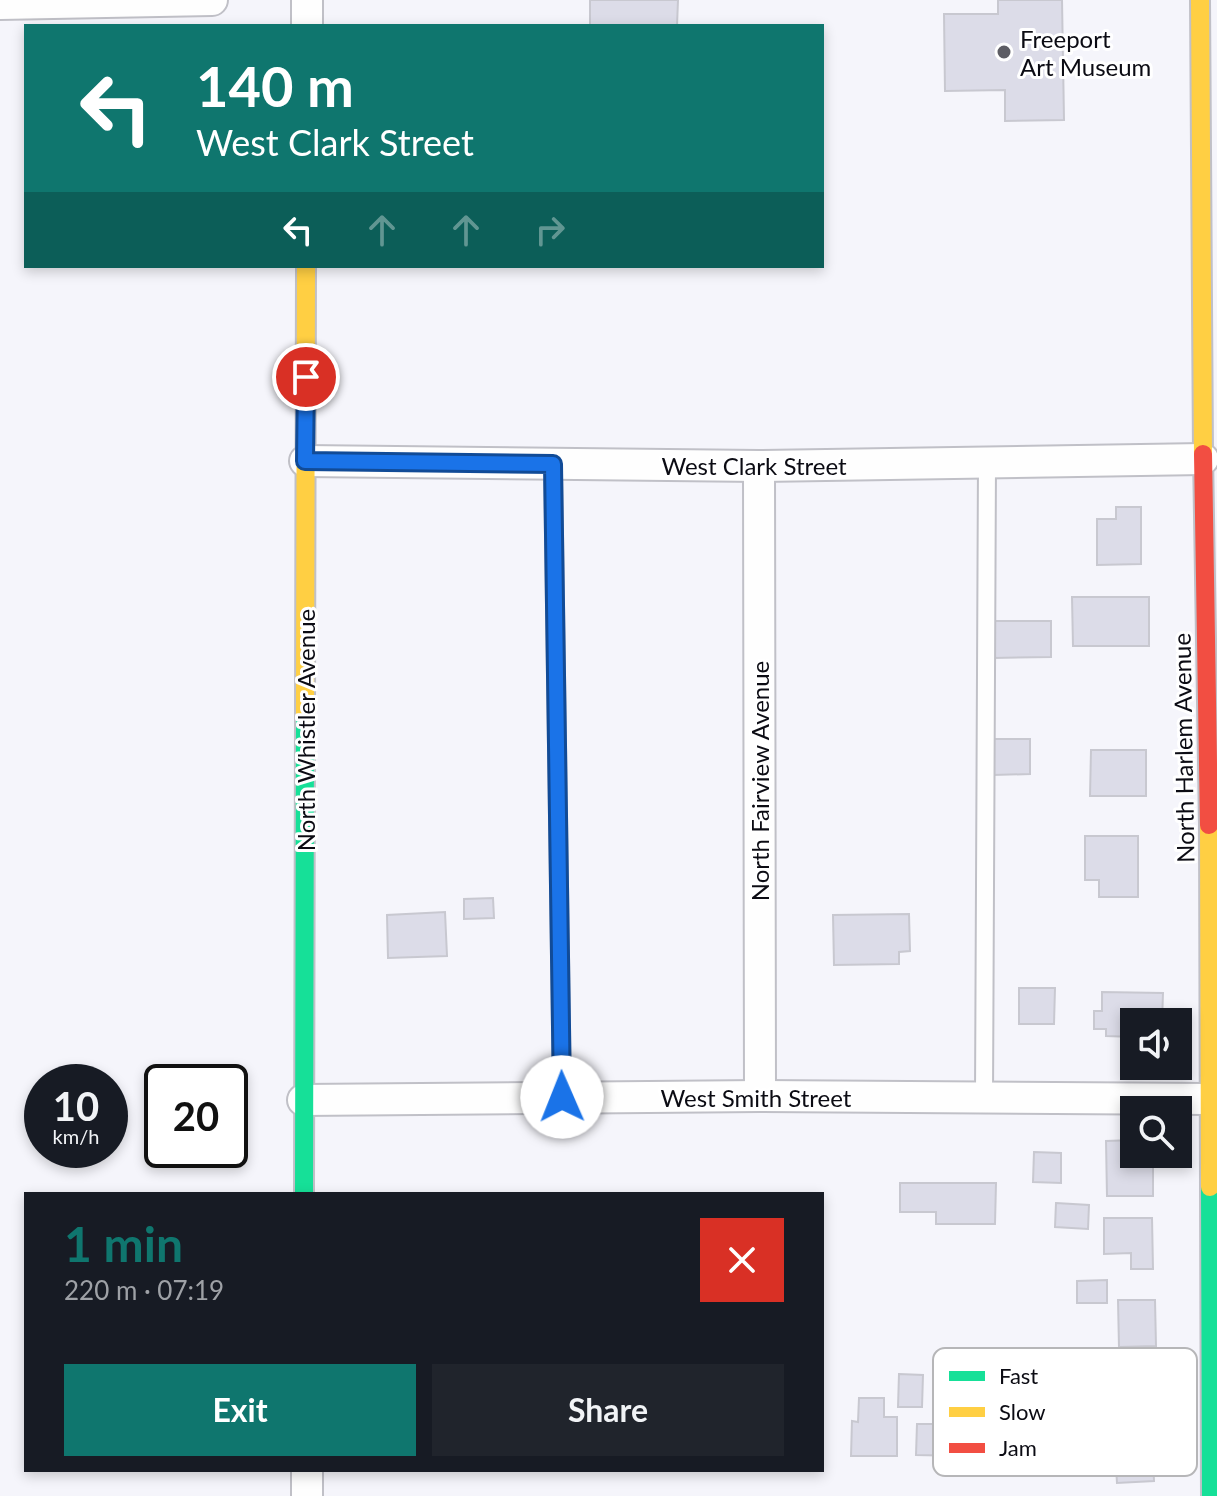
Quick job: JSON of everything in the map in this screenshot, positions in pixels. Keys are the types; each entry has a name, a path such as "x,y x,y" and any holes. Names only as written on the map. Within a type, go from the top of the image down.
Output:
{"street":[{"path":"0,4 212,0"},
{"path":"307,0 307,24"},
{"name":"North Harlem Avenue","path":"1200,0 1203,459 1213,882 1209,1099 1211,1496"},
{"name":"North Whistler Avenue","path":"304,1192 306,268"},
{"name":"West Clark Street","path":"305,461 759,466 1203,459"},
{"name":"North Fairview Avenue","path":"759,466 760,1096"},
{"name":"West Smith Street","path":"303,1100 760,1096 1209,1099"},
{"path":"307,1472 307,1496"}],"lane":[{"path":"984,1097 987,463"},
{"path":"553,464 562,1097"}],"building":[{"path":"590,0 678,0 677,24 590,24"},
{"name":"Freeport Art Museum","path":"998,0 1062,0 1064,120 1005,121 1005,90 945,91 944,14 998,14"},
{"path":"1116,507 1141,507 1141,564 1097,565 1097,519 1116,519"},
{"path":"1072,597 1149,597 1149,646 1073,646"},
{"path":"993,621 1051,621 1051,657 993,658"},
{"path":"993,739 1030,739 1030,774 993,775"},
{"path":"1091,750 1146,750 1146,796 1090,796"},
{"path":"1085,836 1138,836 1138,897 1099,897 1099,880 1085,880"},
{"path":"493,898 494,918 464,919 464,899"},
{"path":"445,912 447,956 388,958 387,915"},
{"path":"909,914 910,951 899,952 899,964 834,965 833,915"},
{"path":"1019,988 1055,988 1054,1024 1019,1024"},
{"path":"1102,992 1163,993 1162,1008 1120,1008 1120,1036 1106,1036 1106,1029 1094,1029 1094,1011 1102,1011"},
{"path":"1120,1140 1120,1168 1153,1168 1153,1196 1107,1196 1106,1141"},
{"path":"1034,1152 1061,1153 1061,1183 1033,1182"},
{"path":"900,1183 996,1183 995,1224 936,1224 936,1212 900,1212"},
{"path":"1056,1203 1089,1205 1088,1229 1055,1227"},
{"path":"1104,1218 1152,1218 1153,1269 1131,1269 1131,1253 1104,1254"},
{"path":"1107,1280 1107,1303 1077,1303 1077,1281"},
{"path":"1118,1300 1155,1300 1156,1346 1119,1347"},
{"path":"899,1374 923,1375 922,1407 898,1407"},
{"path":"859,1398 884,1398 884,1417 897,1417 897,1456 851,1456 852,1421 858,1422"},
{"path":"917,1424 933,1424 933,1455 916,1455"},
{"path":"1117,1476 1154,1476 1154,1481 1117,1483"}],"traffic: fast":[{"path":"304,1192 305,714"},
{"path":"1210,1187 1211,1496"}],"traffic: slow":[{"path":"1200,0 1203,454"},
{"path":"305,714 306,268"},
{"path":"1209,825 1210,1187"}],"traffic: jam":[{"path":"1203,454 1209,825"}],"place":[{"name":"Freeport Art Museum","path":"1004,52"}],"route":[{"path":"306,377 305,461 553,464 562,1097"}]}
